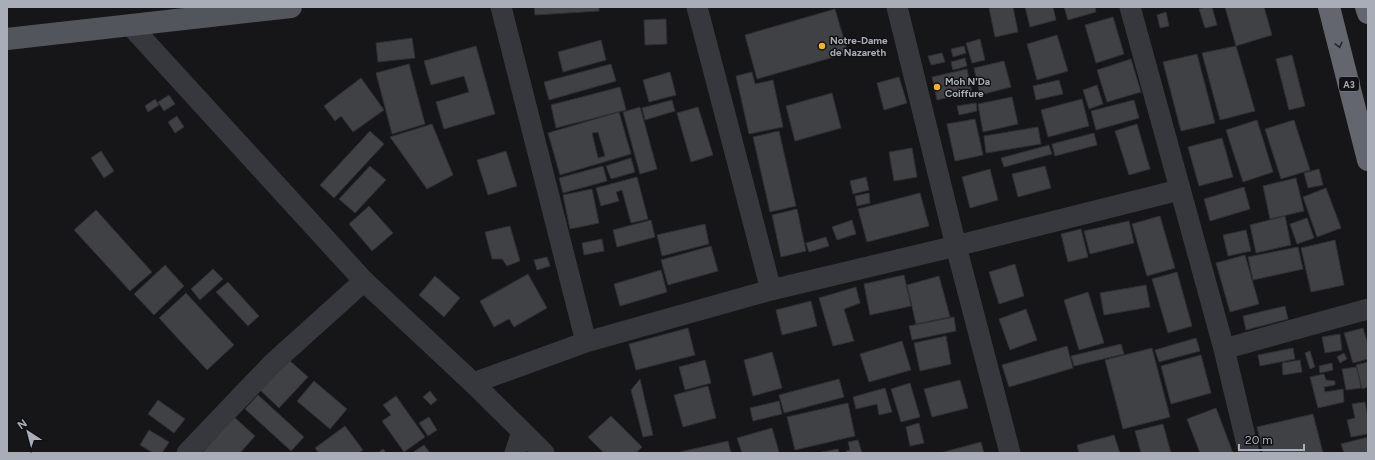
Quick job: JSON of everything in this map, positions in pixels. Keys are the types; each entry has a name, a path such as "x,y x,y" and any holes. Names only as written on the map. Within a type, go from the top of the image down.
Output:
{"highway":[{"name":"A3","path":"1329,7 1368,160"},
{"path":"1366,7 1368,13"}],"main road":[{"path":"7,39 130,25 186,13 291,7"}],"street":[{"path":"501,7 586,342"},
{"path":"696,7 771,290"},
{"path":"897,7 956,246 1010,453"},
{"path":"1130,7 1179,190 1224,349 1250,453"},
{"path":"130,25 364,282 473,383 544,453"},
{"path":"473,383 586,342 771,290 956,246 1179,190"},
{"path":"187,453 272,363 364,282"},
{"path":"1224,349 1368,309"},
{"path":"515,453 522,432"}],"building":[{"path":"534,7 599,7 599,11 535,15"},
{"path":"1013,7 1018,32 995,37 989,8"},
{"path":"1025,7 1053,7 1056,20 1030,27"},
{"path":"1064,7 1095,7 1096,12 1068,20"},
{"path":"1212,7 1217,25 1205,28 1199,9"},
{"path":"1225,7 1264,7 1272,35 1236,46"},
{"path":"835,9 848,53 757,79 745,35"},
{"path":"1166,12 1169,26 1160,28 1157,15"},
{"path":"1113,17 1124,54 1096,63 1085,25"},
{"path":"666,19 667,44 645,45 644,20"},
{"path":"1057,35 1068,71 1037,80 1027,44"},
{"path":"412,38 415,58 378,62 376,43"},
{"path":"980,39 985,60 972,63 966,43"},
{"path":"601,40 606,60 563,72 558,52"},
{"path":"476,46 495,114 444,129 436,102 469,92 464,76 431,85 424,61"},
{"path":"964,46 966,53 953,57 951,49"},
{"path":"1236,46 1255,111 1220,120 1202,53"},
{"path":"942,53 945,62 931,65 928,56"},
{"path":"1197,54 1215,123 1181,131 1163,62"},
{"path":"1292,55 1305,106 1289,110 1276,59"},
{"path":"965,58 967,66 953,70 951,62"},
{"path":"1131,59 1141,92 1107,102 1097,70"},
{"path":"1004,61 1011,87 980,95 974,68"},
{"path":"409,64 425,124 392,134 376,73"},
{"path":"611,64 616,81 549,100 544,82"},
{"path":"967,69 972,92 937,100 932,77"},
{"path":"670,72 676,95 649,102 643,80"},
{"path":"752,72 755,84 773,80 783,127 749,134 736,76"},
{"path":"899,77 907,103 884,110 877,83"},
{"path":"361,78 384,110 353,132 341,116 335,121 324,106"},
{"path":"1059,80 1063,94 1036,100 1033,86"},
{"path":"1097,85 1103,104 1089,109 1083,90"},
{"path":"620,87 626,110 556,128 551,105"},
{"path":"832,93 841,128 795,141 786,106"},
{"path":"169,95 175,104 164,111 158,102"},
{"path":"1012,97 1018,124 983,132 978,104"},
{"path":"155,99 159,105 148,112 145,106"},
{"path":"1082,99 1089,126 1048,137 1041,110"},
{"path":"672,100 675,111 645,120 642,108"},
{"path":"1134,100 1139,118 1096,130 1091,111"},
{"path":"976,103 977,111 959,115 957,106"},
{"path":"640,107 657,169 640,174 623,112"},
{"path":"698,107 713,155 691,162 677,113"},
{"path":"619,112 631,154 560,175 548,133","holes":["598,132 605,156 598,158 592,133"]},
{"path":"177,116 184,127 175,133 168,122"},
{"path":"975,119 983,155 955,161 947,124"},
{"path":"1257,120 1273,172 1243,182 1226,130"},
{"path":"1294,120 1310,170 1281,179 1265,129"},
{"path":"432,124 453,175 427,189 390,137"},
{"path":"1137,124 1150,169 1129,175 1115,131"},
{"path":"1038,127 1041,144 986,153 984,136"},
{"path":"370,131 384,144 334,198 320,185"},
{"path":"779,131 796,206 770,212 753,137"},
{"path":"1094,133 1097,145 1055,156 1052,144"},
{"path":"1222,138 1233,177 1199,186 1188,147"},
{"path":"1049,145 1052,154 1004,167 1001,158"},
{"path":"912,148 917,177 894,181 889,152"},
{"path":"101,151 114,171 104,178 91,158"},
{"path":"506,151 517,186 488,195 477,160"},
{"path":"631,158 635,172 611,179 606,166"},
{"path":"370,166 386,180 355,213 339,199"},
{"path":"603,166 607,181 563,193 559,178"},
{"path":"1045,166 1051,188 1018,197 1012,174"},
{"path":"990,169 998,200 970,208 962,177"},
{"path":"1319,169 1323,185 1308,188 1304,173"},
{"path":"637,177 648,219 631,223 622,190 616,192 619,201 601,206 596,188"},
{"path":"866,177 869,190 853,194 850,181"},
{"path":"1296,178 1304,211 1270,219 1263,186"},
{"path":"1244,187 1250,209 1210,221 1204,199"},
{"path":"1326,188 1341,228 1317,237 1303,197"},
{"path":"592,189 599,223 570,229 563,195"},
{"path":"869,193 870,203 857,206 855,196"},
{"path":"920,193 929,226 867,242 858,209"},
{"path":"369,206 393,233 372,251 349,224"},
{"path":"797,209 806,251 781,257 772,215"},
{"path":"96,210 152,272 130,291 74,230"},
{"path":"1160,216 1175,268 1147,276 1132,224"},
{"path":"1285,216 1291,245 1256,253 1250,225"},
{"path":"1307,218 1314,238 1297,244 1290,224"},
{"path":"651,220 655,237 617,247 613,230"},
{"path":"852,220 856,234 837,240 832,227"},
{"path":"1129,221 1134,243 1090,254 1084,231"},
{"path":"705,224 709,244 662,256 657,235"},
{"path":"510,226 520,261 507,266 502,259 492,259 485,232"},
{"path":"1081,229 1088,257 1068,262 1061,234"},
{"path":"1246,230 1251,251 1228,256 1223,235"},
{"path":"826,237 829,246 809,252 806,243"},
{"path":"602,239 604,251 584,255 582,243"},
{"path":"1335,240 1344,285 1311,292 1301,248"},
{"path":"711,246 718,271 668,285 661,260"},
{"path":"1298,247 1303,269 1253,280 1248,257"},
{"path":"1245,255 1259,304 1230,312 1216,263"},
{"path":"547,257 550,266 537,270 534,260"},
{"path":"1015,264 1024,296 999,304 989,272"},
{"path":"165,265 184,286 154,315 134,294"},
{"path":"213,269 223,279 200,300 191,289"},
{"path":"661,270 667,292 620,306 614,284"},
{"path":"1177,272 1192,326 1168,333 1152,279"},
{"path":"528,274 547,308 514,327 509,319 494,327 480,301"},
{"path":"904,275 911,306 870,315 864,284"},
{"path":"435,276 460,298 444,317 419,295"},
{"path":"939,276 950,317 916,324 907,285"},
{"path":"228,282 259,316 248,326 216,292"},
{"path":"1146,285 1150,307 1104,315 1100,293"},
{"path":"856,287 860,303 844,309 854,341 833,346 819,298"},
{"path":"1088,292 1104,343 1079,350 1064,300"},
{"path":"186,293 234,345 207,370 159,318"},
{"path":"811,301 817,326 782,335 776,310"},
{"path":"1285,306 1288,319 1246,330 1243,316"},
{"path":"1026,309 1037,340 1010,350 999,319"},
{"path":"954,317 956,331 912,340 909,326"},
{"path":"688,328 695,355 636,370 629,344"},
{"path":"1363,328 1368,345 1368,359 1353,363 1344,333"},
{"path":"1340,334 1342,350 1325,353 1322,337"},
{"path":"946,336 951,364 920,371 914,343"},
{"path":"1196,338 1200,351 1159,362 1155,350"},
{"path":"902,341 911,370 869,382 860,354"},
{"path":"1121,344 1124,354 1074,366 1071,356"},
{"path":"1067,346 1073,368 1009,387 1002,365"},
{"path":"1152,348 1170,417 1123,429 1105,360"},
{"path":"1293,348 1295,359 1260,366 1258,355"},
{"path":"1310,351 1315,367 1310,369 1305,353"},
{"path":"772,352 782,388 753,396 744,360"},
{"path":"1344,353 1347,359 1340,363 1337,357"},
{"path":"1201,355 1211,393 1171,404 1161,366"},
{"path":"289,360 308,377 279,408 260,390"},
{"path":"705,360 711,383 685,390 679,367"},
{"path":"1300,360 1302,372 1283,375 1282,363"},
{"path":"1368,362 1368,387 1362,389 1356,365"},
{"path":"1332,363 1333,370 1320,373 1319,366"},
{"path":"1357,367 1361,388 1346,390 1342,369"},
{"path":"1324,374 1326,380 1335,381 1335,385 1324,387 1325,392 1343,389 1344,402 1318,408 1310,377"},
{"path":"640,379 653,435 643,437 631,390"},
{"path":"839,379 844,397 784,413 779,395"},
{"path":"960,380 968,408 932,417 924,389"},
{"path":"314,381 347,409 330,429 297,401"},
{"path":"910,383 920,417 901,422 891,389"},
{"path":"708,386 716,418 683,427 674,395"},
{"path":"885,388 892,412 879,415 877,404 856,409 853,397"},
{"path":"430,391 437,400 431,405 423,397"},
{"path":"258,395 304,437 291,451 245,409"},
{"path":"396,396 425,437 404,452 382,421 391,415 383,405"},
{"path":"158,400 185,419 174,433 148,414"},
{"path":"779,401 782,414 753,421 750,408"},
{"path":"1365,402 1368,417 1368,434 1351,437 1347,420 1355,418 1352,404"},
{"path":"848,403 855,436 795,450 787,417"},
{"path":"1216,408 1233,453 1200,453 1187,419"},
{"path":"1313,414 1323,453 1263,453 1257,427"},
{"path":"611,416 642,447 636,453 604,453 588,437"},
{"path":"234,417 255,436 240,453 202,453"},
{"path":"429,417 437,430 428,436 419,423"},
{"path":"919,423 924,443 910,446 906,427"},
{"path":"1163,424 1171,453 1141,453 1135,431"},
{"path":"345,426 363,450 359,453 319,453 315,448"},
{"path":"772,428 779,452 742,453 737,438"},
{"path":"149,430 169,442 162,453 153,453 140,445"},
{"path":"1114,435 1120,453 1079,453 1077,445"},
{"path":"1368,437 1368,453 1344,453 1341,444"},
{"path":"858,440 862,453 847,453 846,451 850,450 848,442"},
{"path":"728,441 731,453 680,453 680,452"},
{"path":"981,442 984,453 940,453"},
{"path":"424,445 430,453 412,453"},
{"path":"383,449 386,453 378,453"},
{"path":"838,449 839,453 822,452"}],"place":[{"name":"Notre-Dame de Nazareth","path":"822,46"},
{"name":"Moh N'Da Coiffure","path":"937,87"}]}
